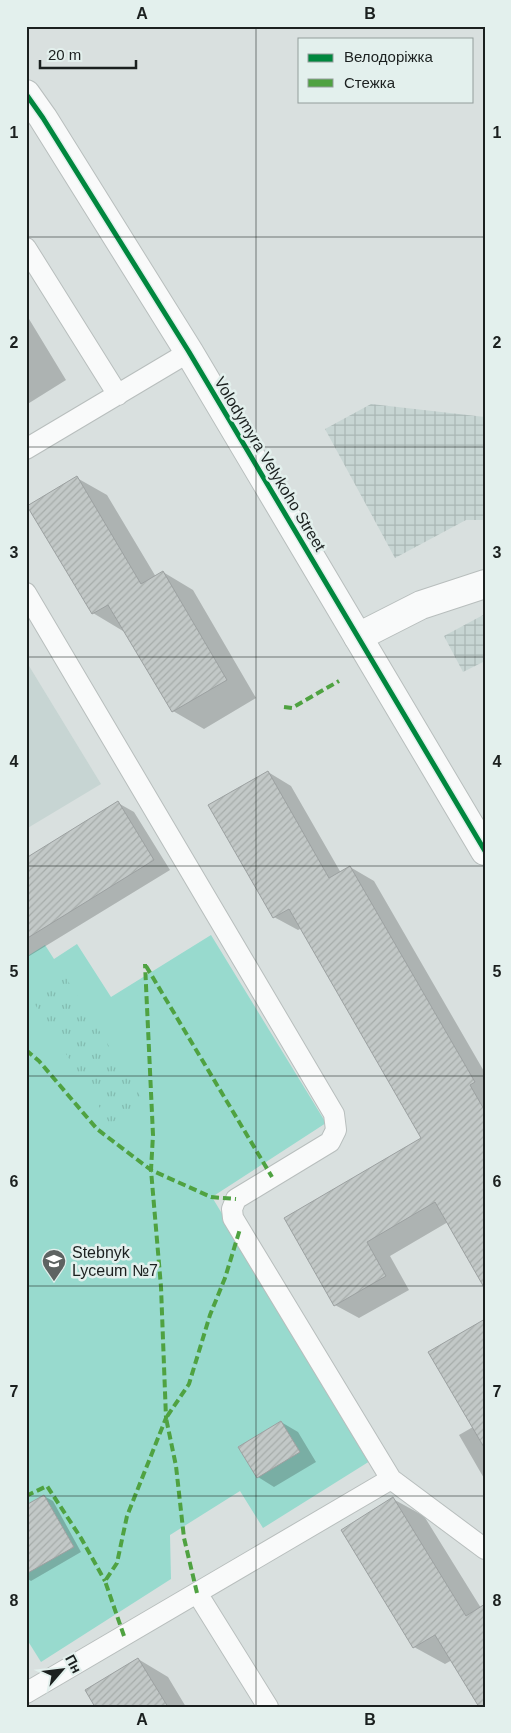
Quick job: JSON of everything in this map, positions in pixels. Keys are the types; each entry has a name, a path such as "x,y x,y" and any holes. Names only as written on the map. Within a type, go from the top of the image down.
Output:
{"street":[{"name":"Volodymyra Velykoho Street","path":"26,94 190,352 485,851"},
{"path":"358,637 421,605 485,584"}],"lane":[{"path":"26,248 118,394"},
{"path":"26,449 190,352"},
{"path":"26,593 334,1114 336,1130 330,1142 236,1199 232,1209 233,1218 391,1479 485,1549"},
{"path":"26,1693 391,1479"},
{"path":"198,1593 268,1707"}],"shaded area":[{"path":"371,404 485,417 485,520 466,520 395,558 325,429"},
{"path":"485,614 485,661 463,672 444,636"},
{"path":"26,661 101,784 26,829"}],"green space":[{"path":"211,935 326,1123 212,1197 370,1461 263,1528 240,1491 170,1535 171,1579 41,1662 26,1638 26,957 45,945 54,959 77,944 111,997"},
{"path":"63,973 144,1102 110,1124 29,995"}],"building":[{"path":"77,476 141,584 163,571 227,680 172,712 108,605 92,614 27,506"},
{"path":"268,771 329,878 350,866 475,1082 470,1085 485,1111 485,1289 435,1202 367,1242 386,1276 334,1306 284,1218 421,1138 289,909 273,918 208,805"},
{"path":"118,801 154,860 26,939 26,858"},
{"path":"485,1319 485,1449 428,1352"},
{"path":"281,1421 300,1452 257,1478 238,1447"},
{"path":"44,1495 74,1547 26,1574 26,1505"},
{"path":"393,1497 466,1616 485,1604 485,1707 479,1707 435,1635 413,1648 341,1530"},
{"path":"138,1658 168,1707 95,1707 85,1690"}],"marked path":[{"path":"284,707 292,708 339,681"},
{"path":"124,1636 105,1581 117,1563 127,1516 166,1418 161,1287 151,1170 153,1135 145,964"},
{"path":"146,966 272,1177"},
{"path":"26,1050 39,1061 97,1129 151,1170 211,1197 236,1199"},
{"path":"197,1593 184,1538 176,1466 166,1418 189,1384 210,1315 225,1278 240,1229"},
{"path":"26,1496 47,1486 81,1538 105,1581"}],"cycle path":[{"path":"26,94 43,118 189,352 485,851"}],"place":[{"name":"Stebnyk Lyceum №7","path":"54,1282"}]}
